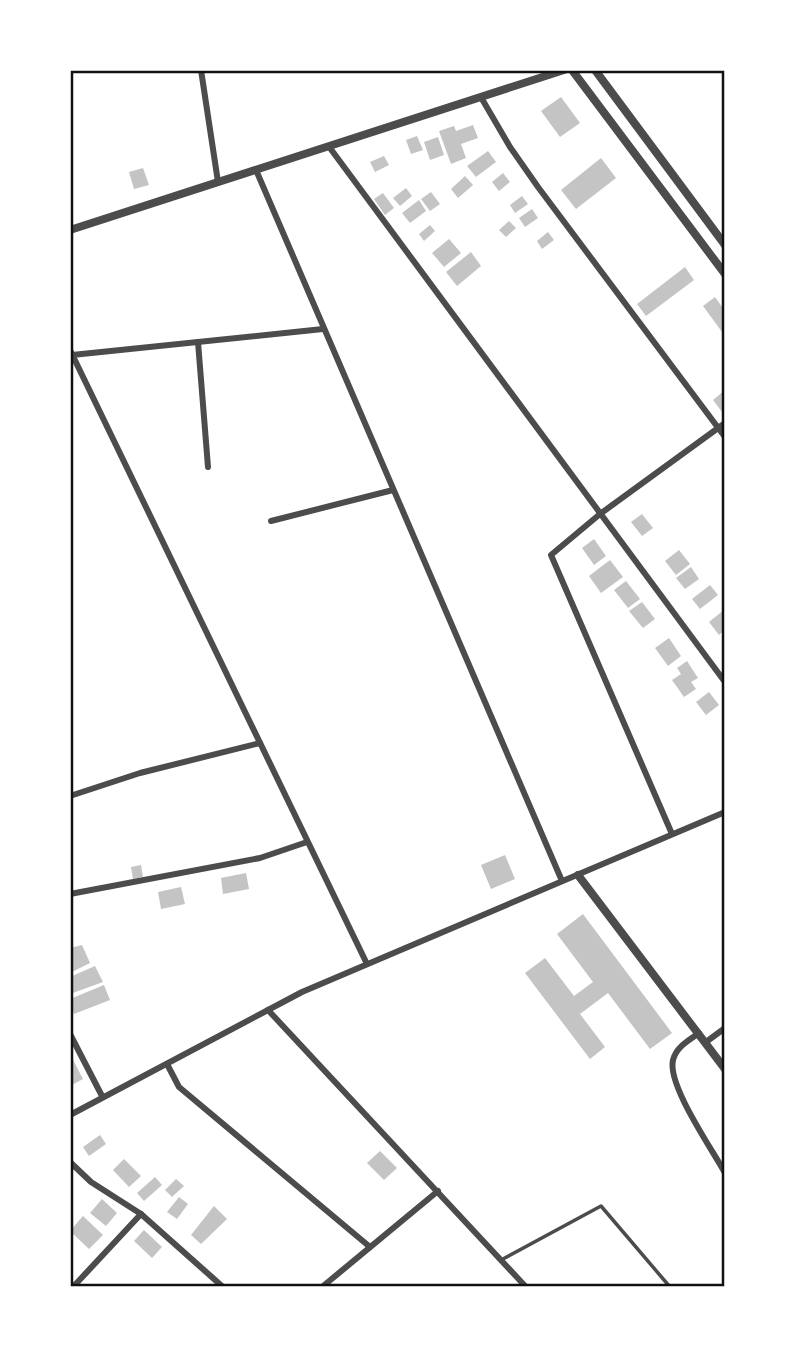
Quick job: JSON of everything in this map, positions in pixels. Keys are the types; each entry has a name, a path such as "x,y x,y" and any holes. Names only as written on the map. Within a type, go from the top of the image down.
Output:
{"street":[{"path":"70,70 80,70"},
{"path":"201,70 218,182"},
{"path":"70,230 482,99 564,70"},
{"path":"572,70 725,274"},
{"path":"595,70 725,244"},
{"path":"482,99 510,147 538,187 725,437"},
{"path":"330,148 725,682"},
{"path":"256,170 562,881"},
{"path":"323,329 71,353 367,964"},
{"path":"198,342 208,467"},
{"path":"672,834 552,558 552,551 725,423"},
{"path":"271,521 393,489"},
{"path":"70,796 140,773 260,743"},
{"path":"70,1115 268,1010 367,964 725,812"},
{"path":"70,894 260,858 307,842"},
{"path":"578,875 725,1069"},
{"path":"268,1010 526,1287"},
{"path":"706,1042 725,1028"},
{"path":"699,1033 678,1049 673,1058 674,1079 725,1173"},
{"path":"70,1034 103,1096"},
{"path":"167,1064 179,1087 370,1247"},
{"path":"70,1162 91,1182 141,1214 223,1287"},
{"path":"322,1287 438,1191"},
{"path":"73,1287 141,1214"}],"lane":[{"path":"501,1260 601,1206 670,1287"}],"building":[{"path":"561,97 580,123 560,137 541,111"},
{"path":"473,125 478,138 461,144 466,158 451,164 439,131 454,126 456,131"},
{"path":"417,136 423,150 411,154 406,140"},
{"path":"438,137 444,155 430,160 424,142"},
{"path":"488,151 496,162 476,177 467,166"},
{"path":"384,156 389,165 375,172 370,162"},
{"path":"601,158 616,178 576,209 561,190"},
{"path":"143,168 149,185 134,189 129,172"},
{"path":"503,173 510,182 499,191 492,182"},
{"path":"465,176 473,185 458,198 451,189"},
{"path":"406,188 412,196 400,206 393,198"},
{"path":"431,192 440,204 430,211 421,199"},
{"path":"383,193 394,208 385,215 374,199"},
{"path":"522,196 528,204 515,213 510,205"},
{"path":"419,200 426,211 410,223 402,213"},
{"path":"532,209 538,218 525,227 519,218"},
{"path":"509,221 516,228 506,237 499,230"},
{"path":"430,225 435,231 424,241 419,234"},
{"path":"548,232 554,240 542,249 537,241"},
{"path":"449,239 461,253 444,267 432,253"},
{"path":"471,252 481,266 457,286 446,272"},
{"path":"685,267 694,280 646,316 637,304"},
{"path":"715,297 725,311 725,336 703,306"},
{"path":"725,390 725,410 722,412 713,400"},
{"path":"642,514 653,528 642,536 631,522"},
{"path":"594,539 606,556 594,565 582,548"},
{"path":"679,550 690,564 676,575 665,561"},
{"path":"610,560 623,577 601,593 589,576"},
{"path":"691,567 699,579 685,589 676,578"},
{"path":"626,581 640,599 628,608 614,590"},
{"path":"710,585 718,595 700,609 692,599"},
{"path":"642,602 655,619 643,628 629,611"},
{"path":"725,609 725,630 719,635 709,622"},
{"path":"669,638 681,656 668,666 655,648"},
{"path":"687,661 698,678 691,682 696,689 684,697 672,680 681,674 677,668"},
{"path":"709,692 719,705 706,715 696,702"},
{"path":"505,855 515,879 491,889 481,865"},
{"path":"141,865 143,877 133,879 131,867"},
{"path":"246,873 249,889 223,894 221,878"},
{"path":"181,887 185,904 161,909 158,892"},
{"path":"583,914 672,1033 650,1049 608,993 580,1014 605,1047 590,1059 525,973 545,958 574,996 593,982 557,934"},
{"path":"82,945 90,963 70,973 70,948"},
{"path":"95,966 103,982 70,994 70,977"},
{"path":"104,985 110,1000 74,1014 70,999"},
{"path":"70,1054 83,1079 72,1085 70,1082"},
{"path":"100,1135 106,1144 89,1156 83,1147"},
{"path":"380,1151 397,1168 384,1180 367,1163"},
{"path":"124,1159 141,1176 129,1187 113,1170"},
{"path":"155,1177 162,1185 144,1201 137,1193"},
{"path":"176,1179 184,1186 172,1197 165,1190"},
{"path":"179,1197 188,1204 177,1219 167,1212"},
{"path":"102,1199 117,1213 106,1226 90,1213"},
{"path":"214,1206 227,1219 201,1244 191,1235"},
{"path":"83,1216 103,1235 89,1249 70,1231"},
{"path":"144,1230 162,1247 152,1258 134,1241"}]}
